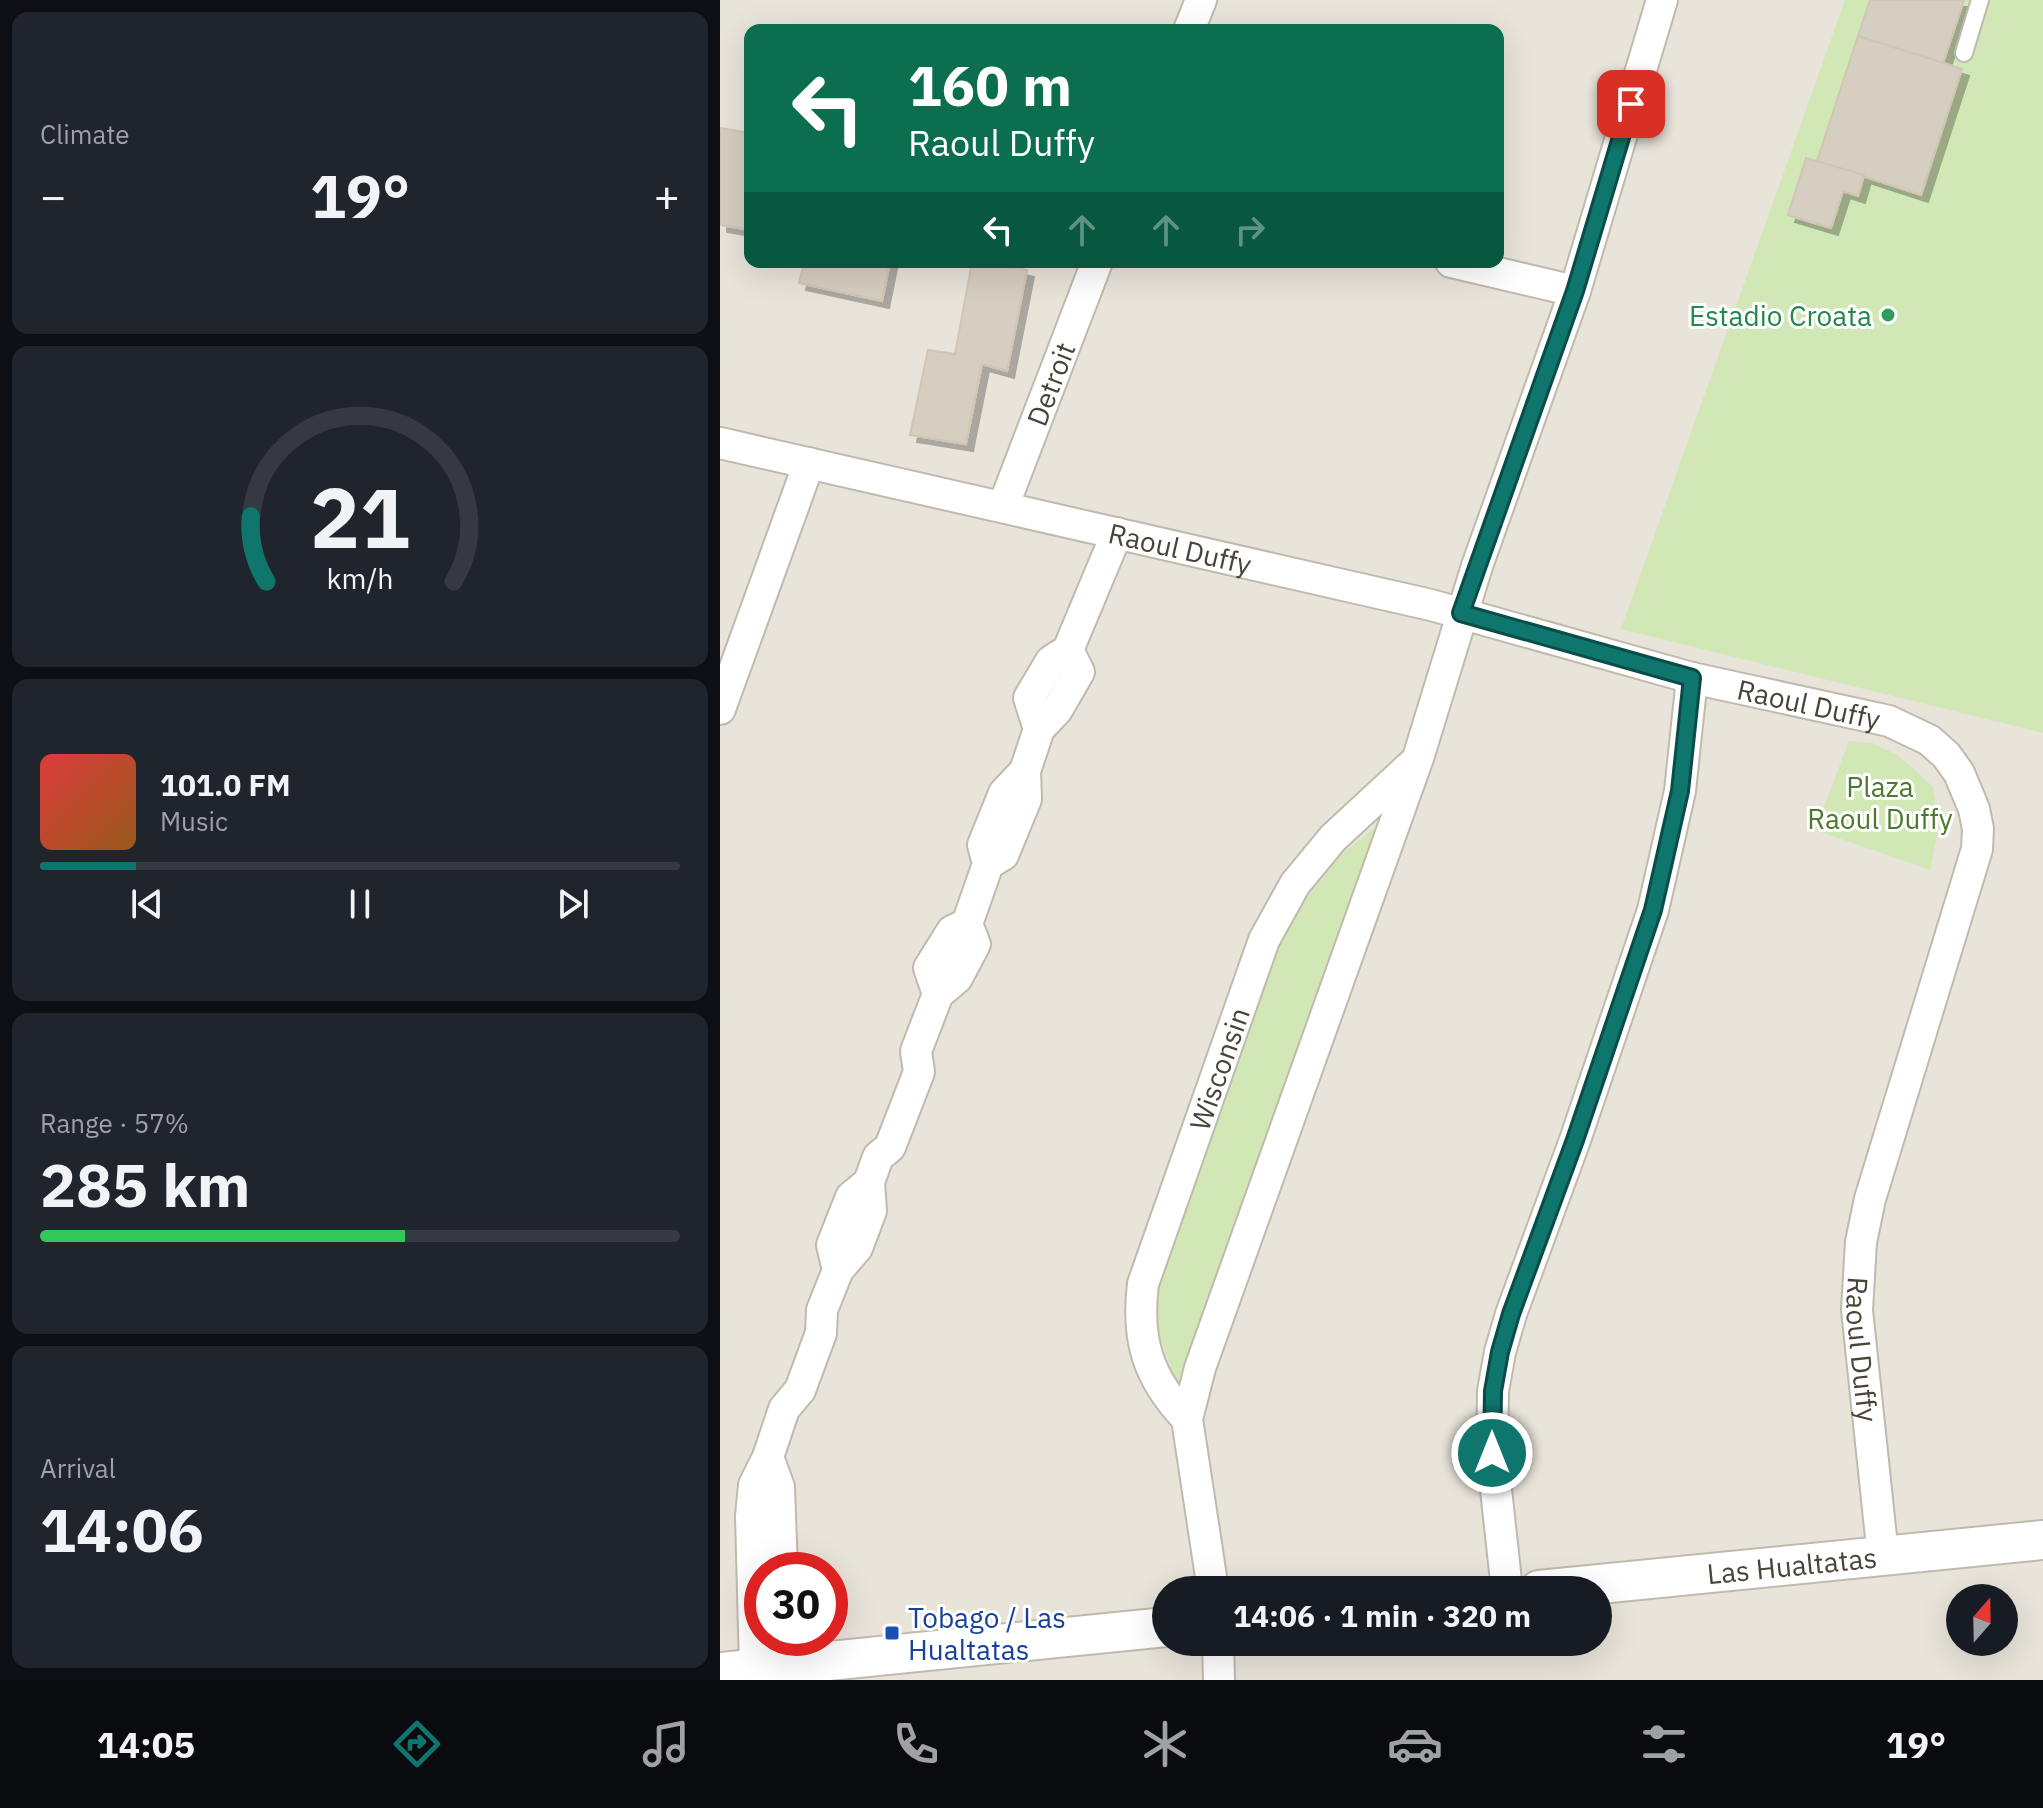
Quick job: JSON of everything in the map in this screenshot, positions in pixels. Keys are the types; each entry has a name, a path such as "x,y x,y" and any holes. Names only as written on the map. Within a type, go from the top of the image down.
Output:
{"street":[{"path":"1191,24 1201,0"},
{"path":"1211,1576 1187,1419 1200,1368 1418,758 1461,613 1575,291 1662,0"},
{"name":"Detroit","path":"1003,507 1095,268"},
{"path":"1477,268 1575,291"},
{"name":"Raoul Duffy","path":"720,443 1461,613 1692,678 1889,721 1929,740 1946,755 1959,773 1974,809 1978,829 1977,849 1882,1156 1861,1242 1857,1310 1883,1556"},
{"path":"720,709 809,463"},
{"path":"1117,533 1068,650 1079,672 1057,710 1039,729 1025,771 1026,799 1003,855 988,864 967,924 975,944 957,978 938,994 916,1051 919,1072 890,1147 873,1170 871,1211 857,1248 838,1270 822,1310 821,1333 800,1390 784,1409 768,1457 754,1485 751,1516 760,1661 1152,1628"},
{"path":"1505,1576 1492,1453 1493,1391 1500,1352 1653,910 1680,791 1692,678"},
{"name":"Wisconsin","path":"1187,1419 1169,1400 1146,1356 1140,1308 1148,1269 1264,940 1295,884 1333,838 1418,758"},
{"path":"768,1457 779,1487 781,1552"},
{"name":"Las Hualtatas","path":"1612,1583 2043,1540"},
{"path":"1218,1656 1219,1680"}],"lane":[{"path":"1964,53 1980,0"}],"shaded area":[{"path":"720,0 2043,0 2043,1680 720,1680"}],"green space":[{"name":"Estadio Croata","path":"1845,0 2043,0 2043,733 1621,629"},
{"name":"Plaza Raoul Duffy","path":"1849,741 1872,743 1898,755 1933,787 1939,827 1930,870 1815,830"},
{"path":"1382,822 1177,1385 1157,1328 1158,1289 1274,951 1295,914 1337,858"}],"building":[{"path":"1870,0 1964,0 1943,63 1858,36"},
{"path":"1858,36 1962,69 1921,195 1817,161"},
{"path":"720,128 744,132 744,229 720,225"},
{"path":"1806,158 1864,175 1858,196 1843,191 1831,228 1788,215"},
{"path":"803,268 889,268 882,301 799,283"},
{"path":"971,268 1027,270 1007,371 982,364 966,444 910,435 928,350 955,354"}],"place":[{"name":"Estadio Croata","path":"1888,315"},
{"name":"Tobago / Las Hualtatas","path":"892,1633"}],"route":[{"path":"1492,1453 1493,1391 1500,1352 1653,910 1675,819 1688,735 1692,678 1461,613 1575,291 1631,104"}]}
